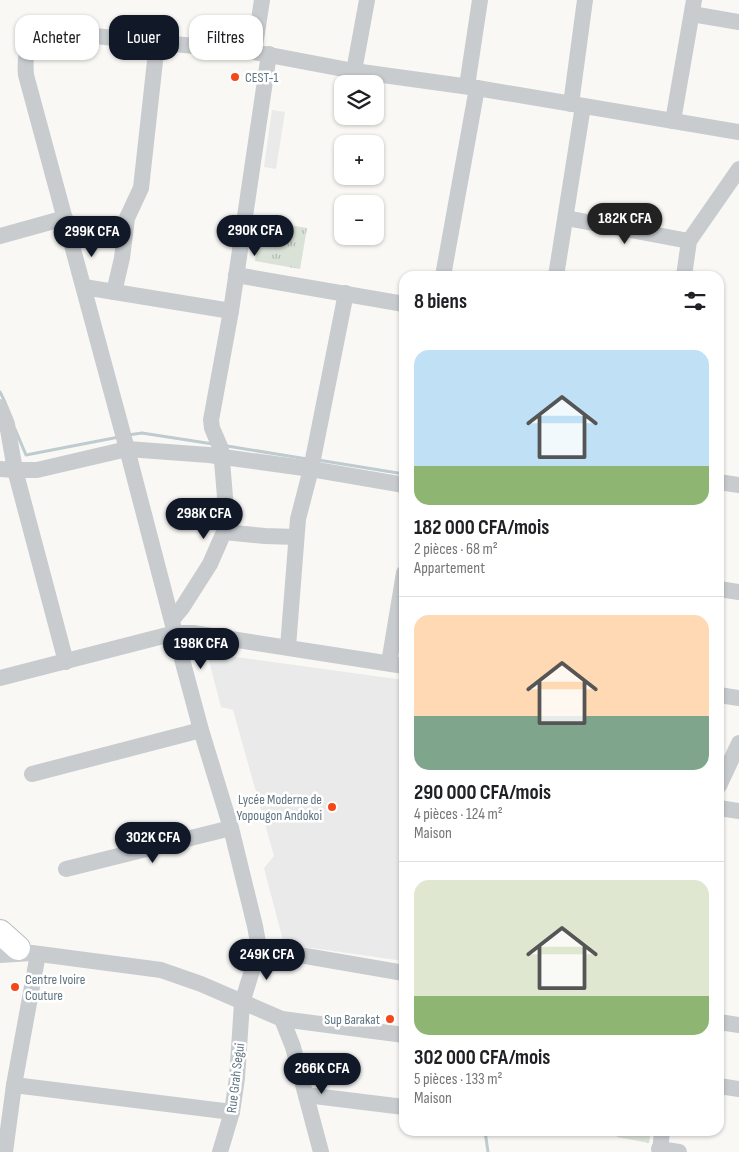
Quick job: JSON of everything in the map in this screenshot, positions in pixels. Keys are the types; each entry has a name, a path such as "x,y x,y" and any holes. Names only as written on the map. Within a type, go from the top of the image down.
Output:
{"highway":[{"path":"0,932 18,951"}],"street":[{"path":"262,0 262,15"},
{"path":"354,70 367,0"},
{"path":"444,271 472,87 480,0"},
{"path":"557,271 566,218 585,0"},
{"path":"673,120 693,7 739,22"},
{"path":"109,38 55,32 42,35 26,52 26,75 173,627 232,828 259,948 399,971"},
{"path":"263,53 354,70 472,87 739,132"},
{"path":"114,292 122,258 127,218 141,188 155,60"},
{"path":"173,627 182,608 210,564 224,532 226,508 222,457 211,420 236,275 260,60"},
{"path":"685,271 689,241 739,169"},
{"path":"0,236 65,218"},
{"path":"566,218 689,241"},
{"path":"236,275 399,303"},
{"path":"84,287 231,311"},
{"path":"288,647 298,519 311,469 346,293"},
{"path":"0,407 7,424 8,469 66,662"},
{"path":"8,469 37,470 127,449 222,457 311,469 399,485"},
{"path":"724,483 739,485"},
{"path":"224,532 296,537"},
{"path":"724,589 739,592"},
{"path":"0,678 66,662 173,627 193,632 396,664 399,630"},
{"path":"724,696 739,698"},
{"path":"32,774 202,730"},
{"path":"724,775 739,743"},
{"path":"724,809 739,811"},
{"path":"66,869 232,828"},
{"name":"Rue Grah Segui","path":"220,1152 232,1112 237,1078 242,1003 259,948"},
{"path":"5,1152 14,1085 18,951 160,970 201,984 282,1019 399,1034"},
{"path":"282,1019 293,1047 322,1152"},
{"path":"724,1023 739,1025"},
{"path":"14,1085 232,1112"},
{"path":"724,1087 739,1089"},
{"path":"306,1095 399,1105"},
{"path":"661,1136 660,1150 679,1152"}],"shaded area":[{"path":"272,110 285,112 276,169 264,167"},
{"name":"Lycée Moderne de Yopougon Andokoi","path":"207,653 399,679 399,960 284,944 264,868 274,856 233,710 221,707"}],"green space":[{"path":"260,220 307,228 300,269 255,261"},
{"path":"617,1136 650,1136 649,1143"}],"waterway":[{"path":"0,392 5,402"},
{"path":"15,429 26,455 119,437"},
{"path":"128,435 142,433 213,444"},
{"path":"227,446 307,459"},
{"path":"318,460 399,473"},
{"path":"486,1136 488,1152"}],"place":[{"name":"CEST-1","path":"235,77"},
{"name":"Lycée Moderne de Yopougon Andokoi","path":"332,807"},
{"name":"Centre Ivoire Couture","path":"15,987"},
{"name":"Sup Barakat","path":"390,1019"}]}
